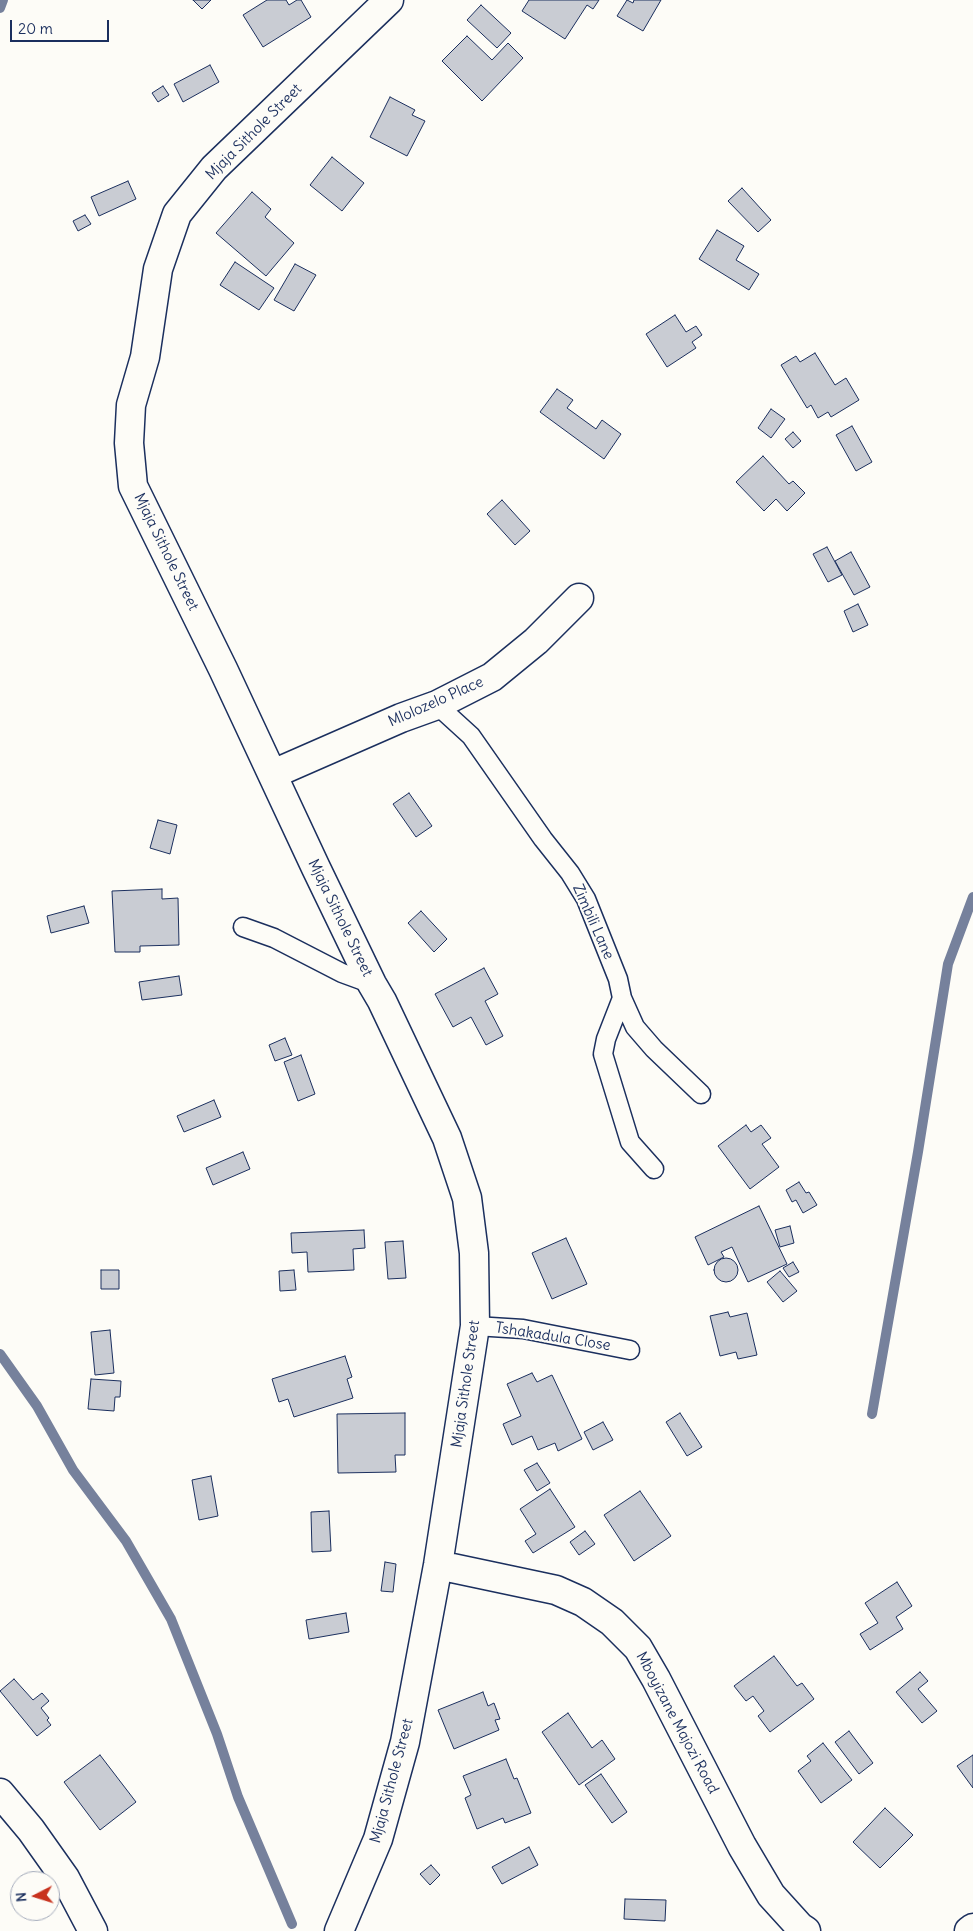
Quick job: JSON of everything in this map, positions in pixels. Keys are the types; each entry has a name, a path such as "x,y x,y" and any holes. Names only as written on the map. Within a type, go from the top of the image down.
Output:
{"street":[{"name":"Mjaja Sithole Street","path":"339,1931 378,1839 405,1742 438,1565 475,1326 474,1253 468,1198 447,1138 133,486 129,443 131,405 145,357 158,269 177,214 214,168 389,0"},
{"name":"Mlolozelo Place","path":"273,774 437,704 492,677 536,641 579,598"},
{"name":"Mboyizane Majozi Road","path":"438,1565 556,1590 583,1602 612,1622 638,1648 656,1679 742,1846 771,1895 800,1927 806,1931"},
{"path":"0,1793 31,1830 65,1878 94,1931"},
{"path":"969,1931 973,1928"}],"lane":[{"name":"Zimbili Lane","path":"437,704 471,736 542,839 570,873 586,899 618,978 622,998 634,1027 701,1094"},
{"path":"243,927 274,938 342,973 372,984"},
{"path":"622,998 606,1039 603,1054 630,1142 654,1169"},
{"name":"Tshakadula Close","path":"475,1326 523,1329 630,1350"}],"building":[{"path":"193,0 211,0 202,9"},
{"path":"267,0 286,0 289,5 297,0 301,0 311,17 263,47 243,15"},
{"path":"529,0 599,0 593,9 587,5 565,39 522,11"},
{"path":"627,0 633,3 634,0 661,0 643,31 617,16"},
{"path":"481,5 511,33 497,48 467,20"},
{"path":"467,36 492,60 508,43 523,58 482,101 442,61"},
{"path":"210,65 219,82 183,102 174,84"},
{"path":"163,86 169,95 158,102 152,93"},
{"path":"390,97 415,110 412,115 425,121 407,156 370,137"},
{"path":"332,157 364,183 342,211 310,185"},
{"path":"128,181 136,199 99,216 91,197"},
{"path":"742,188 771,220 758,232 728,201"},
{"path":"252,192 271,209 265,217 294,243 266,276 216,233"},
{"path":"85,215 91,224 78,231 73,221"},
{"path":"717,230 744,246 736,260 759,274 749,290 699,259"},
{"path":"235,262 274,288 259,310 220,285"},
{"path":"295,264 316,275 294,311 274,300"},
{"path":"675,315 686,332 696,326 702,335 692,342 696,348 667,367 646,334"},
{"path":"815,353 835,385 846,378 859,400 831,417 828,412 818,418 811,405 807,408 781,365 796,356 800,362"},
{"path":"557,389 573,400 567,408 596,429 602,420 621,434 604,459 540,412"},
{"path":"771,409 785,419 771,438 758,428"},
{"path":"852,426 872,462 856,471 836,435"},
{"path":"793,432 801,441 793,448 785,439"},
{"path":"763,456 789,484 793,481 805,493 787,511 776,499 764,511 736,482"},
{"path":"502,500 530,531 515,545 487,514"},
{"path":"827,547 842,575 828,582 813,554"},
{"path":"851,552 870,587 854,595 835,561"},
{"path":"858,604 868,625 853,632 844,611"},
{"path":"409,793 432,826 416,837 393,804"},
{"path":"158,820 177,825 170,854 150,848"},
{"path":"162,889 162,899 178,898 179,945 140,946 140,952 115,952 112,891"},
{"path":"84,906 89,923 51,933 47,916"},
{"path":"421,911 447,939 434,952 408,923"},
{"path":"484,968 498,994 485,1001 503,1036 486,1045 471,1017 453,1027 435,994"},
{"path":"179,976 182,995 142,1000 139,982"},
{"path":"285,1038 292,1055 275,1061 269,1045"},
{"path":"301,1055 315,1094 298,1101 284,1062"},
{"path":"214,1100 221,1117 184,1132 177,1116"},
{"path":"746,1125 751,1132 761,1125 771,1138 762,1144 779,1167 750,1189 718,1146"},
{"path":"243,1152 250,1169 213,1185 206,1168"},
{"path":"799,1182 806,1193 809,1192 817,1205 803,1213 796,1200 792,1202 786,1190"},
{"path":"759,1206 787,1264 748,1282 732,1247 721,1252 724,1257 708,1265 695,1237"},
{"path":"790,1226 794,1243 780,1247 775,1230"},
{"path":"364,1230 365,1248 353,1249 354,1270 308,1272 307,1252 292,1253 291,1233"},
{"path":"566,1238 587,1284 552,1299 532,1253"},
{"path":"403,1241 406,1278 388,1279 385,1242"},
{"path":"726,1258 731,1259 737,1265 737,1275 731,1281 726,1282 721,1281 715,1275 714,1270 715,1265 721,1259"},
{"path":"793,1262 799,1272 789,1277 783,1268"},
{"path":"101,1270 119,1270 119,1289 101,1289"},
{"path":"294,1270 296,1290 280,1291 279,1271"},
{"path":"780,1271 797,1291 783,1302 767,1282"},
{"path":"728,1312 730,1317 747,1313 757,1355 738,1359 736,1352 720,1356 710,1316"},
{"path":"110,1330 114,1373 95,1375 91,1332"},
{"path":"345,1356 352,1377 347,1379 353,1398 294,1417 288,1399 279,1402 272,1379"},
{"path":"532,1373 537,1382 552,1375 582,1439 558,1451 555,1443 538,1450 532,1436 512,1445 503,1424 521,1416 507,1384"},
{"path":"91,1379 121,1381 120,1397 115,1397 114,1411 88,1409"},
{"path":"405,1413 405,1455 395,1455 396,1472 338,1473 337,1414"},
{"path":"680,1413 702,1447 687,1456 666,1422"},
{"path":"603,1422 613,1440 593,1450 584,1432"},
{"path":"537,1463 550,1483 537,1491 524,1470"},
{"path":"211,1476 218,1516 199,1520 192,1480"},
{"path":"550,1489 575,1527 533,1553 525,1541 536,1534 520,1509"},
{"path":"640,1491 671,1536 634,1561 604,1515"},
{"path":"329,1511 331,1551 312,1552 311,1512"},
{"path":"585,1531 595,1544 579,1555 570,1542"},
{"path":"385,1562 396,1564 393,1592 381,1591"},
{"path":"897,1582 912,1606 896,1617 903,1629 870,1650 860,1634 878,1623 865,1603"},
{"path":"346,1613 349,1632 309,1639 306,1620"},
{"path":"774,1656 797,1686 802,1683 814,1699 770,1732 758,1716 764,1711 753,1696 746,1701 734,1686"},
{"path":"920,1672 928,1681 918,1689 937,1711 922,1723 896,1692"},
{"path":"14,1679 33,1700 42,1693 49,1701 41,1708 49,1718 47,1720 51,1725 37,1736 0,1691"},
{"path":"483,1692 488,1706 494,1703 500,1719 495,1720 499,1730 454,1749 438,1710"},
{"path":"568,1713 592,1748 602,1740 615,1759 579,1785 542,1732"},
{"path":"849,1731 873,1763 859,1774 835,1742"},
{"path":"823,1743 852,1780 821,1803 798,1771 811,1761 807,1756"},
{"path":"100,1755 136,1802 100,1830 64,1782"},
{"path":"973,1755 973,1788 957,1766"},
{"path":"506,1759 514,1779 517,1778 531,1813 505,1823 503,1818 477,1829 465,1798 471,1795 463,1776"},
{"path":"601,1774 627,1812 612,1823 585,1785"},
{"path":"885,1808 913,1835 880,1868 853,1842"},
{"path":"529,1847 538,1865 502,1884 492,1867"},
{"path":"431,1865 440,1875 430,1885 420,1874"},
{"path":"625,1899 666,1900 665,1921 624,1919"}],"waterway":[{"path":"0,8 3,0"},
{"path":"872,1414 918,1152 948,964 973,897"},
{"path":"0,1354 37,1406 73,1470 126,1541 171,1619 217,1734 238,1797 292,1924"}]}
